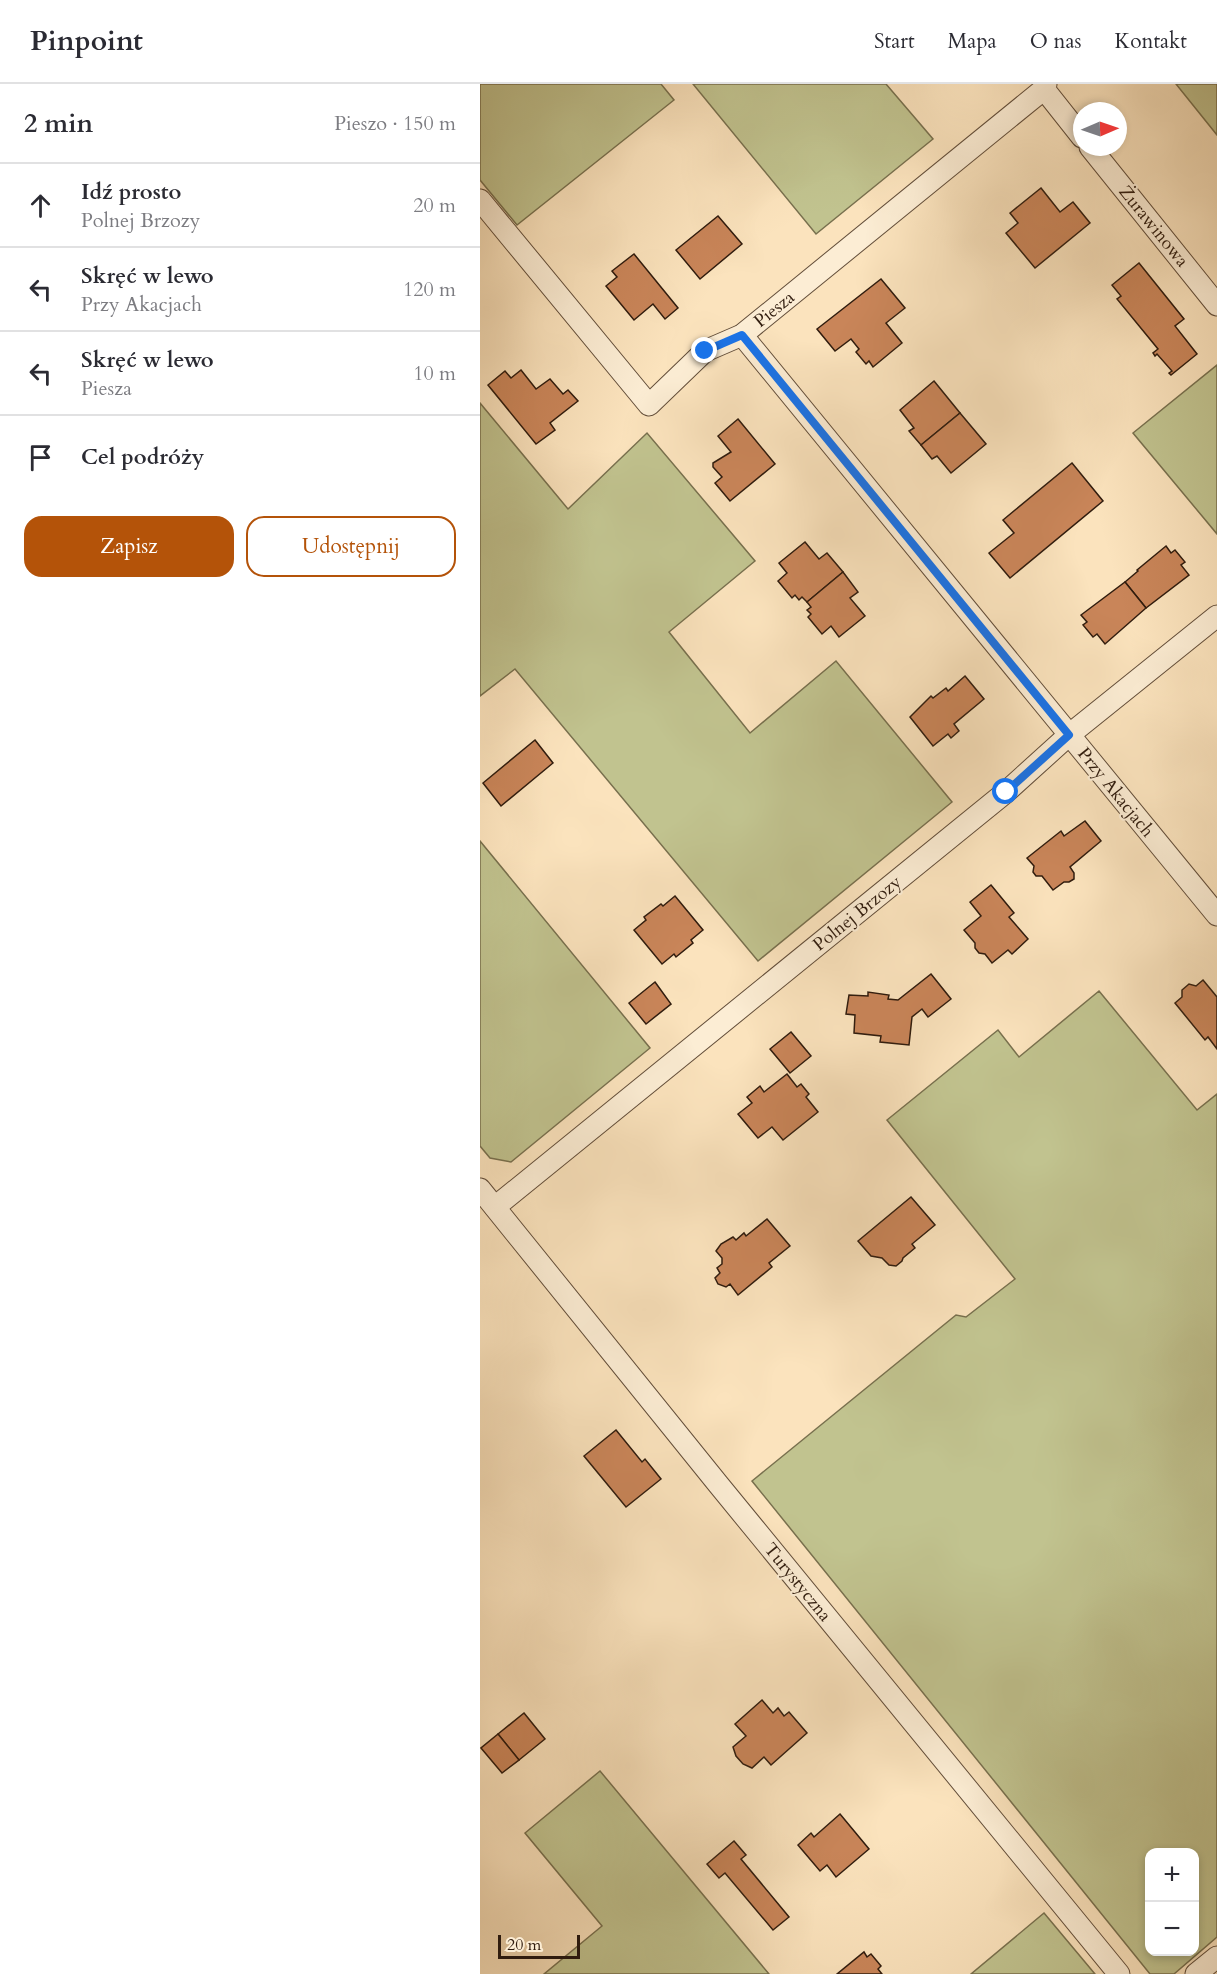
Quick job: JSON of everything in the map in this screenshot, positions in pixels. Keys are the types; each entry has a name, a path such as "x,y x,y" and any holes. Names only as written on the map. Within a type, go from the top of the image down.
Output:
{"street":[{"path":"1045,87 1073,125"},
{"name":"Piesza","path":"480,200 649,405 705,351 742,335 1045,87"},
{"name":"Żurawinowa","path":"1097,156 1217,305"},
{"name":"Przy Akacjach","path":"742,335 1217,915"},
{"name":"Polnej Brzozy","path":"495,1207 1006,792 1069,735 1217,616"},
{"name":"Turystyczna","path":"480,1189 725,1494 1119,1974"},
{"path":"1196,1974 1217,1957"}],"green space":[{"path":"480,84 661,84 674,100 517,225 480,180"},
{"path":"693,84 886,84 933,139 816,234"},
{"path":"1176,84 1217,84 1217,135"},
{"path":"1217,365 1217,534 1133,433"},
{"path":"480,403 568,509 647,433 755,561 669,632 750,733 836,661 952,802 758,961 515,669 480,696"},
{"path":"480,841 650,1048 511,1162 490,1158 480,1146"},
{"path":"1099,991 1197,1110 1217,1094 1217,1937 1199,1952 1199,1848 1145,1848 1145,1956 1195,1956 1174,1974 1150,1974 752,1481 956,1315 966,1317 1015,1279 887,1120 998,1030 1019,1057"},
{"path":"600,1771 769,1974 544,1974 602,1926 525,1833"},
{"path":"1044,1913 1095,1974 971,1974"}],"building":[{"path":"1041,188 1060,212 1073,202 1090,223 1035,268 1006,233 1018,223 1010,213"},
{"path":"718,216 742,244 700,279 676,250"},
{"path":"634,254 678,308 665,319 653,304 634,320 606,286 617,277 612,271"},
{"path":"1139,263 1184,319 1175,326 1197,354 1171,375 1169,373 1172,371 1157,354 1155,356 1153,353 1158,349 1117,299 1121,296 1112,285"},
{"path":"881,279 905,308 886,323 902,343 873,367 869,361 866,364 856,352 859,349 851,339 835,351 817,329"},
{"path":"521,370 536,389 550,379 563,394 568,390 578,401 550,423 555,430 536,444 488,385 505,371 511,378"},
{"path":"934,381 960,413 921,445 909,431 914,428 900,410"},
{"path":"960,413 986,444 951,473 937,456 932,459 921,445"},
{"path":"738,419 775,464 730,501 715,483 722,477 713,467 713,463 731,452 718,436"},
{"path":"1072,463 1103,501 1010,578 989,553 1014,533 1003,520"},
{"path":"805,542 819,559 827,553 843,572 807,602 802,597 799,600 795,595 792,598 778,581 787,573 779,563"},
{"path":"1166,546 1171,553 1175,550 1185,562 1181,565 1189,575 1146,608 1125,582"},
{"path":"843,572 858,592 850,598 865,616 839,637 831,626 822,634 808,617 811,614 807,610 811,607 807,602"},
{"path":"1125,582 1146,608 1105,644 1097,634 1093,637 1083,625 1087,622 1081,615"},
{"path":"965,676 984,699 954,724 959,731 951,738 948,734 933,746 910,717 931,696 933,698 946,688 948,691"},
{"path":"535,740 553,763 501,806 483,783"},
{"path":"1085,821 1101,841 1070,867 1074,873 1074,879 1064,882 1053,890 1042,876 1036,876 1033,872 1034,866 1027,858 1061,831 1064,836"},
{"path":"991,885 1014,913 1009,917 1028,939 1012,954 1008,950 992,963 985,954 979,953 975,948 975,943 964,930 981,916 970,902"},
{"path":"675,896 703,930 691,940 693,943 676,957 674,954 662,964 634,930 646,920 644,917"},
{"path":"931,974 951,999 928,1017 922,1009 912,1017 909,1045 880,1042 881,1036 854,1033 855,1015 846,1014 849,995 868,996 868,992 889,995 888,999 898,1000"},
{"path":"1203,980 1217,997 1217,1049 1208,1037 1205,1040 1175,1003 1182,997 1182,990 1189,984 1196,986"},
{"path":"655,982 671,1004 646,1024 629,1003"},
{"path":"791,1032 811,1056 790,1073 770,1049"},
{"path":"787,1074 797,1087 801,1084 809,1094 806,1097 818,1112 783,1140 772,1127 758,1138 738,1114 752,1103 747,1097 760,1086 764,1092"},
{"path":"911,1197 935,1225 912,1244 915,1248 902,1261 896,1266 889,1265 882,1258 871,1256 858,1241"},
{"path":"767,1219 790,1246 769,1263 772,1267 738,1295 730,1284 726,1287 718,1284 715,1278 720,1273 717,1268 722,1264 722,1258 716,1251 721,1244 733,1237 736,1240 744,1233 746,1236"},
{"path":"616,1430 642,1462 645,1459 661,1479 626,1507 584,1456"},
{"path":"762,1700 773,1713 778,1708 784,1716 789,1712 807,1733 771,1765 764,1757 752,1768 743,1764 736,1756 733,1747 746,1736 735,1724"},
{"path":"524,1713 545,1739 519,1760 498,1734"},
{"path":"498,1734 519,1760 502,1773 481,1748"},
{"path":"840,1814 869,1849 836,1877 827,1865 820,1871 798,1845 811,1833 814,1837"},
{"path":"734,1841 746,1855 741,1859 789,1917 773,1930 725,1873 719,1878 707,1864"},
{"path":"864,1952 867,1957 871,1954 881,1966 878,1969 882,1974 837,1974"}],"route":[{"path":"705,351 742,335 1069,735 1006,792"}]}
